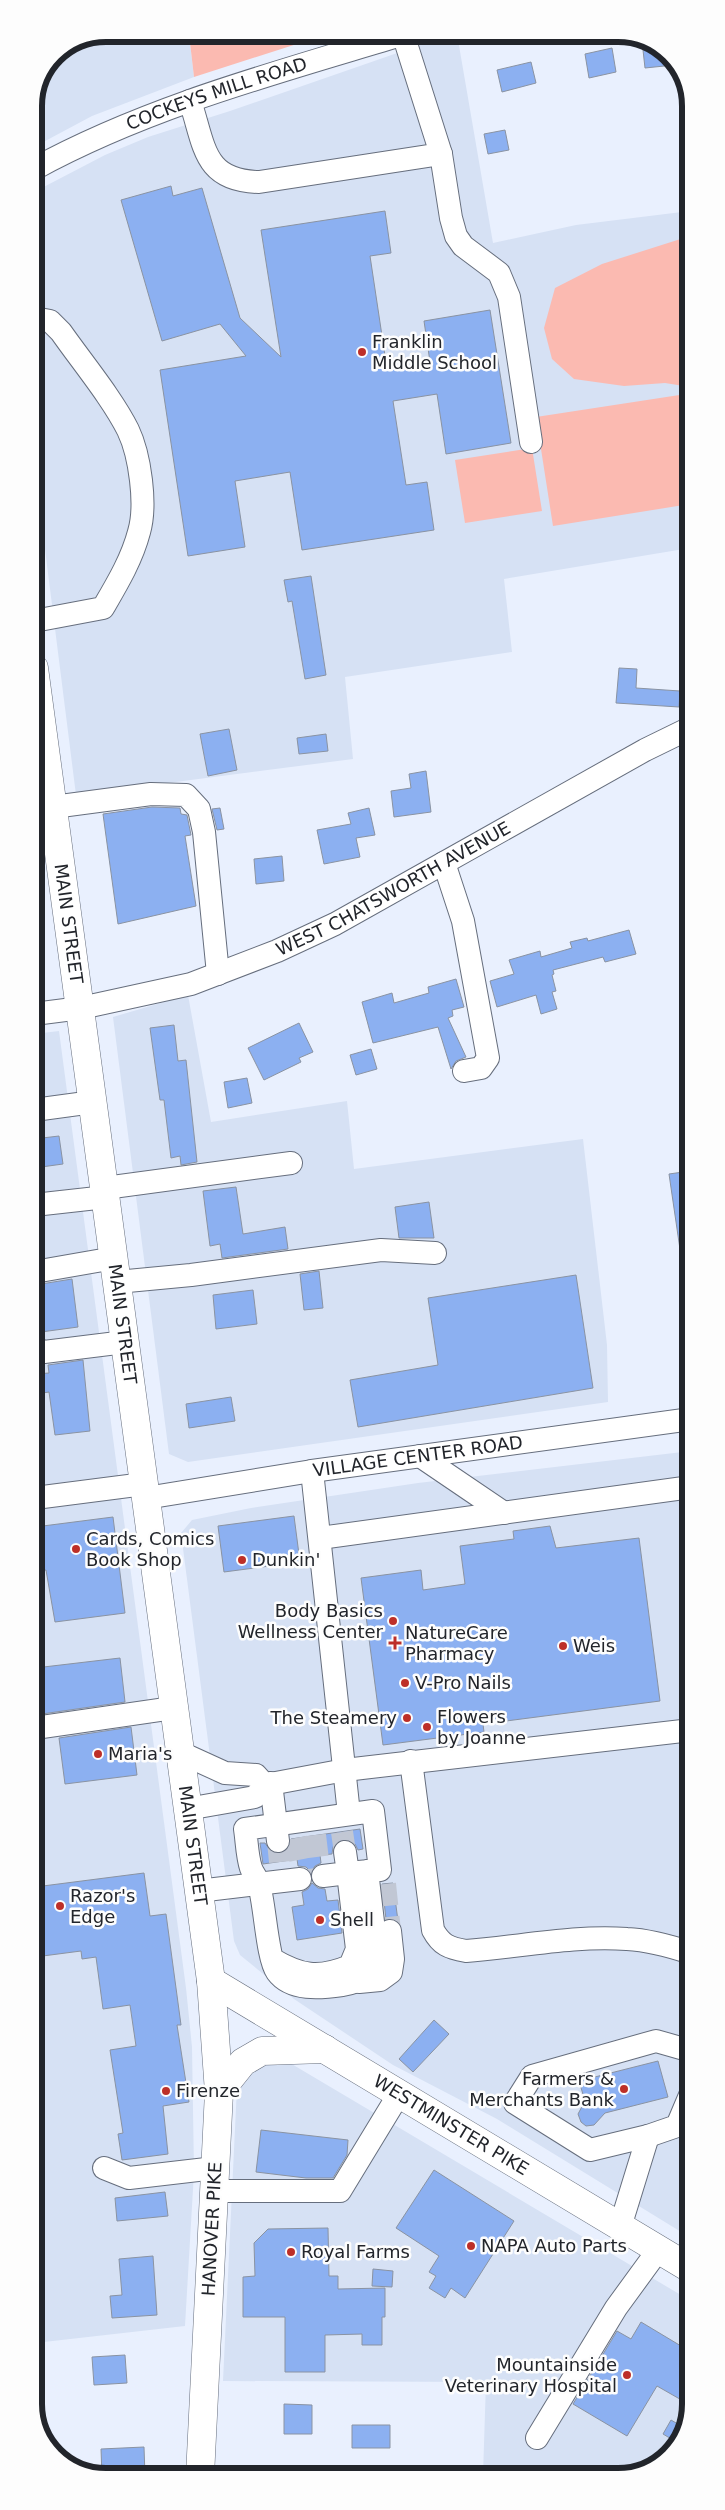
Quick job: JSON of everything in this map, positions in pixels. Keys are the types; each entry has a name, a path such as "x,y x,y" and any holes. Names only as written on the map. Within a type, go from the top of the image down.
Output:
{"main road":[{"name":"MAIN STREET","path":"42,727 211,1982"},
{"name":"WESTMINSTER PIKE","path":"211,1982 682,2263"},
{"name":"HANOVER PIKE","path":"200,2467 219,2092 211,1982"},
{"path":"219,2092 242,2062 262,2051 325,2050"}],"street":[{"name":"COCKEYS MILL ROAD","path":"42,165 96,138 190,101 377,43"},
{"path":"407,43 441,154 451,218 456,236 463,246 491,266 504,281 509,297 531,442"},
{"path":"190,101 207,154 215,169 226,177 241,182 259,182 441,154"},
{"path":"42,320 50,321 61,332 128,431 139,476 143,506 140,531 103,608 42,619"},
{"name":"WEST CHATSWORTH AVENUE","path":"42,1013 81,1008 192,984 277,951 335,924 645,750 682,732"},
{"path":"53,807 151,794 186,795 199,809 204,832 214,918 218,974"},
{"path":"444,863 463,921 488,1058 481,1068 464,1071"},
{"path":"42,1109 93,1102"},
{"path":"42,1204 291,1163"},
{"path":"42,1272 115,1270 191,1275 381,1250 435,1253"},
{"path":"42,1351 125,1342"},
{"name":"VILLAGE CENTER ROAD","path":"42,1498 145,1491 682,1420"},
{"path":"420,1456 504,1513"},
{"path":"312,1470 345,1770 357,1851 377,1956 374,1969 358,1982"},
{"path":"320,1538 682,1488"},
{"path":"42,1727 173,1708"},
{"path":"187,1808 255,1797 268,1784 345,1770 682,1731"},
{"path":"179,1752 225,1773 256,1775 268,1784 292,1845"},
{"path":"411,1762 433,1930 440,1943 451,1949 466,1951 596,1938 660,1943 682,1950"},
{"path":"357,1851 292,1845 245,1830 251,1868 259,1884 272,1959 277,1972 299,1985 316,1988 380,1980 391,1972 393,1959 390,1931"},
{"path":"198,1891 259,1884 292,1845"},
{"path":"323,1876 357,1851"},
{"path":"272,1959 305,1974 331,1974 350,1966 357,1948 357,1851"},
{"path":"682,2048 656,2041 532,2076 515,2104 590,2150 648,2136 677,2126 682,2114"},
{"path":"104,2168 128,2178 215,2180 340,2191 399,2094"},
{"path":"620,2226 648,2136"},
{"path":"538,2438 616,2308 659,2250"}],"shaded area":[{"path":"106,42 190,42 194,77 92,116 42,143 42,106 47,82 61,61 71,53 82,47"},
{"path":"190,42 302,42 194,77"},
{"name":"Franklin Middle School","path":"427,43 458,43 493,243 576,225 682,212 682,549 504,579 512,652 345,677 353,759 76,795 42,525 42,188 105,155 148,137 230,111"},
{"path":"682,239 682,386 665,383 624,386 574,379 552,359 544,328 555,288 602,264"},
{"path":"682,395 682,505 553,526 536,417"},
{"path":"532,448 542,511 465,523 455,460"},
{"path":"188,995 211,1122 347,1101 354,1169 583,1139 607,1345 608,1402 188,1462 169,1454 113,1017"},
{"path":"59,1031 186,1988 192,2047 194,2172 185,2326 42,2342 42,1033"},
{"path":"682,1452 682,2232 497,2119 393,2065 294,1999 240,1955 234,1941 181,1533 192,1520 251,1508 418,1483"},
{"path":"264,2059 290,2063 682,2296 682,2412 676,2432 664,2449 643,2463 618,2468 483,2468 486,2382 223,2381 237,2087"}],"building":[{"path":"643,47 661,58 667,66 645,68"},
{"path":"612,48 616,72 589,78 585,54"},
{"path":"531,62 536,83 502,92 497,70"},
{"path":"505,130 509,150 488,154 484,134"},
{"path":"171,186 173,196 202,188 240,318 281,357 261,230 385,211 391,253 370,256 387,369 430,362 424,321 490,310 511,443 446,454 437,394 393,401 406,485 427,482 434,530 302,550 290,472 235,481 245,547 188,556 160,370 246,356 220,324 162,341 121,200"},
{"path":"311,576 326,675 305,679 292,601 288,602 284,580"},
{"path":"619,668 637,669 636,688 680,691 679,707 616,703"},
{"path":"229,729 237,770 208,776 200,734"},
{"path":"326,734 328,751 299,754 297,738"},
{"path":"426,771 431,812 394,817 391,791 411,788 409,774"},
{"path":"152,807 180,808 181,814 187,815 191,835 185,836 196,906 118,924 103,814"},
{"path":"220,808 224,829 217,830 212,809"},
{"path":"369,808 375,835 356,838 360,857 324,864 317,830 351,824 348,813"},
{"path":"282,856 284,881 256,884 254,859"},
{"path":"629,930 636,954 605,962 603,957 553,970 554,974 552,975 556,991 552,992 557,1009 541,1014 536,995 497,1007 490,981 514,974 509,960 540,951 541,957 572,948 570,942 587,938 588,941"},
{"path":"456,979 464,1007 452,1010 453,1016 448,1018 466,1057 456,1061 451,1069 438,1027 373,1043 362,1002 392,993 394,1003 429,993 428,987"},
{"path":"299,1023 313,1052 299,1058 301,1062 264,1080 248,1048"},
{"path":"174,1025 178,1061 186,1060 197,1162 181,1165 180,1156 171,1158 164,1100 160,1100 150,1028"},
{"path":"371,1049 377,1069 356,1075 350,1055"},
{"path":"247,1078 252,1103 228,1108 224,1082"},
{"path":"59,1136 63,1164 42,1167 42,1138"},
{"path":"682,1172 682,1263 669,1174"},
{"path":"236,1187 243,1234 285,1227 288,1249 222,1258 220,1244 210,1246 203,1191"},
{"path":"429,1202 434,1238 399,1238 395,1207"},
{"path":"319,1271 323,1308 304,1310 300,1274"},
{"path":"576,1275 593,1388 358,1427 350,1380 438,1365 428,1298"},
{"path":"72,1279 78,1327 42,1332 42,1284"},
{"path":"253,1290 257,1324 216,1329 213,1295"},
{"path":"83,1360 90,1431 55,1435 49,1392 42,1393 42,1374 49,1373 48,1365"},
{"path":"231,1397 235,1421 189,1428 186,1404"},
{"path":"294,1516 300,1562 224,1572 218,1526"},
{"name":"Cards, Comics Book Shop","path":"113,1517 125,1613 55,1622 46,1570 42,1571 42,1526"},
{"name":"Weis","path":"550,1526 556,1548 639,1538 660,1701 483,1724 484,1732 383,1745 361,1578 421,1570 423,1590 465,1584 460,1546 514,1539 513,1531"},
{"path":"120,1658 125,1702 42,1714 42,1667"},
{"name":"Maria's","path":"131,1727 137,1775 65,1784 59,1738"},
{"path":"360,1829 363,1849 358,1850 355,1844 349,1840 337,1841 333,1847 332,1854 320,1855 321,1863 315,1866 311,1872 306,1867 298,1866 297,1859 263,1864 260,1843 265,1843 272,1853 280,1854 290,1847 291,1839"},
{"path":"144,1873 150,1916 166,1914 181,2025 177,2025 189,2102 163,2106 168,2154 122,2160 118,2134 123,2133 110,2050 136,2046 130,2005 103,2009 96,1957 82,1959 81,1951 42,1956 42,1886"},
{"name":"Shell","path":"312,1883 318,1888 325,1889 327,1901 338,1900 342,1933 297,1940 292,1907 304,1905 302,1892 308,1889"},
{"path":"393,1883 398,1921 386,1919 382,1884"},
{"path":"434,2020 449,2034 413,2072 399,2059"},
{"name":"Farmers & Merchants Bank","path":"658,2061 668,2097 605,2113 594,2125 586,2126 581,2122 578,2114 585,2101 579,2081"},
{"path":"261,2130 348,2140 347,2155 333,2178 306,2178 256,2172"},
{"path":"434,2170 514,2221 465,2298 451,2288 445,2298 429,2288 436,2276 429,2272 439,2256 396,2228"},
{"path":"165,2192 168,2216 117,2221 115,2198"},
{"path":"328,2228 329,2276 338,2276 338,2289 385,2288 385,2317 382,2317 382,2345 362,2345 362,2334 325,2335 325,2372 285,2372 285,2317 243,2317 243,2277 255,2276 254,2243 268,2229"},
{"path":"153,2256 157,2315 112,2318 110,2296 122,2295 119,2259"},
{"path":"373,2269 393,2271 392,2287 372,2286"},
{"name":"Mountainside Veterinary Hospital","path":"641,2322 681,2346 682,2400 657,2386 627,2436 573,2404 617,2331 631,2339"},
{"path":"125,2355 127,2383 94,2385 92,2357"},
{"path":"284,2404 312,2405 312,2434 284,2434"},
{"path":"671,2420 679,2425 671,2439 663,2434"},
{"path":"352,2425 390,2425 390,2448 352,2448"},
{"path":"144,2447 145,2467 102,2467 101,2449"}],"tunnel":[{"path":"342,1832 345,1852"},
{"path":"315,1835 320,1877"},
{"path":"296,1838 304,1878"},
{"path":"278,1841 280,1862"},
{"path":"385,1884 390,1931"}],"place":[{"name":"Franklin Middle School","path":"362,352"},
{"name":"Cards, Comics Book Shop","path":"76,1549"},
{"name":"Dunkin'","path":"242,1560"},
{"name":"Body Basics Wellness Center","path":"393,1621"},
{"name":"NatureCare Pharmacy","path":"395,1643"},
{"name":"Weis","path":"563,1646"},
{"name":"V-Pro Nails","path":"405,1683"},
{"name":"The Steamery","path":"407,1718"},
{"name":"Flowers by Joanne","path":"427,1727"},
{"name":"Maria's","path":"98,1754"},
{"name":"Razor's Edge","path":"60,1906"},
{"name":"Shell","path":"320,1920"},
{"name":"Farmers & Merchants Bank","path":"624,2089"},
{"name":"Firenze","path":"166,2091"},
{"name":"NAPA Auto Parts","path":"471,2246"},
{"name":"Royal Farms","path":"291,2252"},
{"name":"Mountainside Veterinary Hospital","path":"627,2375"}]}
